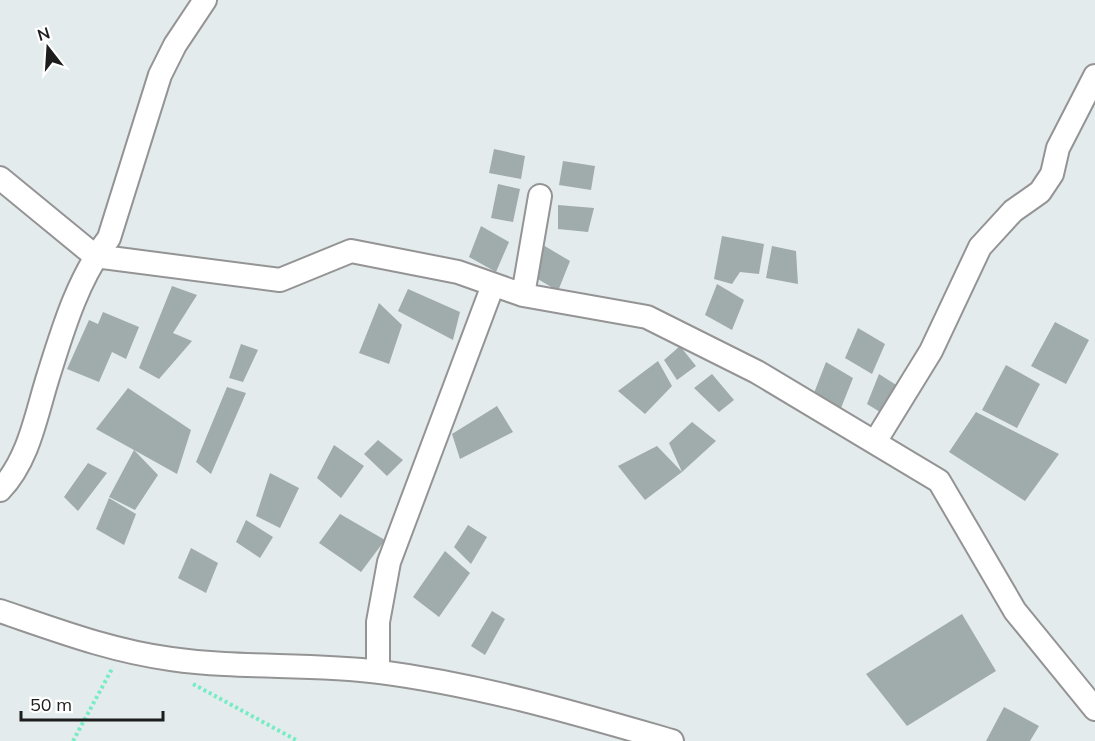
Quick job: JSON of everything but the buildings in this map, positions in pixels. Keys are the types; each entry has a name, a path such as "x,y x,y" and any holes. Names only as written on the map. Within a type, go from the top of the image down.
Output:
{"street":[{"path":"0,490 17,468 26,447 75,298 95,256 109,238 160,75 175,45 205,0"},
{"path":"874,442 931,351 980,247 1013,211 1041,192 1052,174 1058,148 1095,76"},
{"path":"0,178 95,256 280,280 351,251 458,272 523,295 647,317 757,372 939,481 1015,611 1095,709"},
{"path":"523,295 540,196"},
{"path":"378,672 378,622 389,562 493,285"},
{"path":"0,611 122,651 170,659 378,672 475,688 672,741"}],"path":[{"path":"73,741 122,651"},
{"path":"170,659 188,681 298,741"}]}
